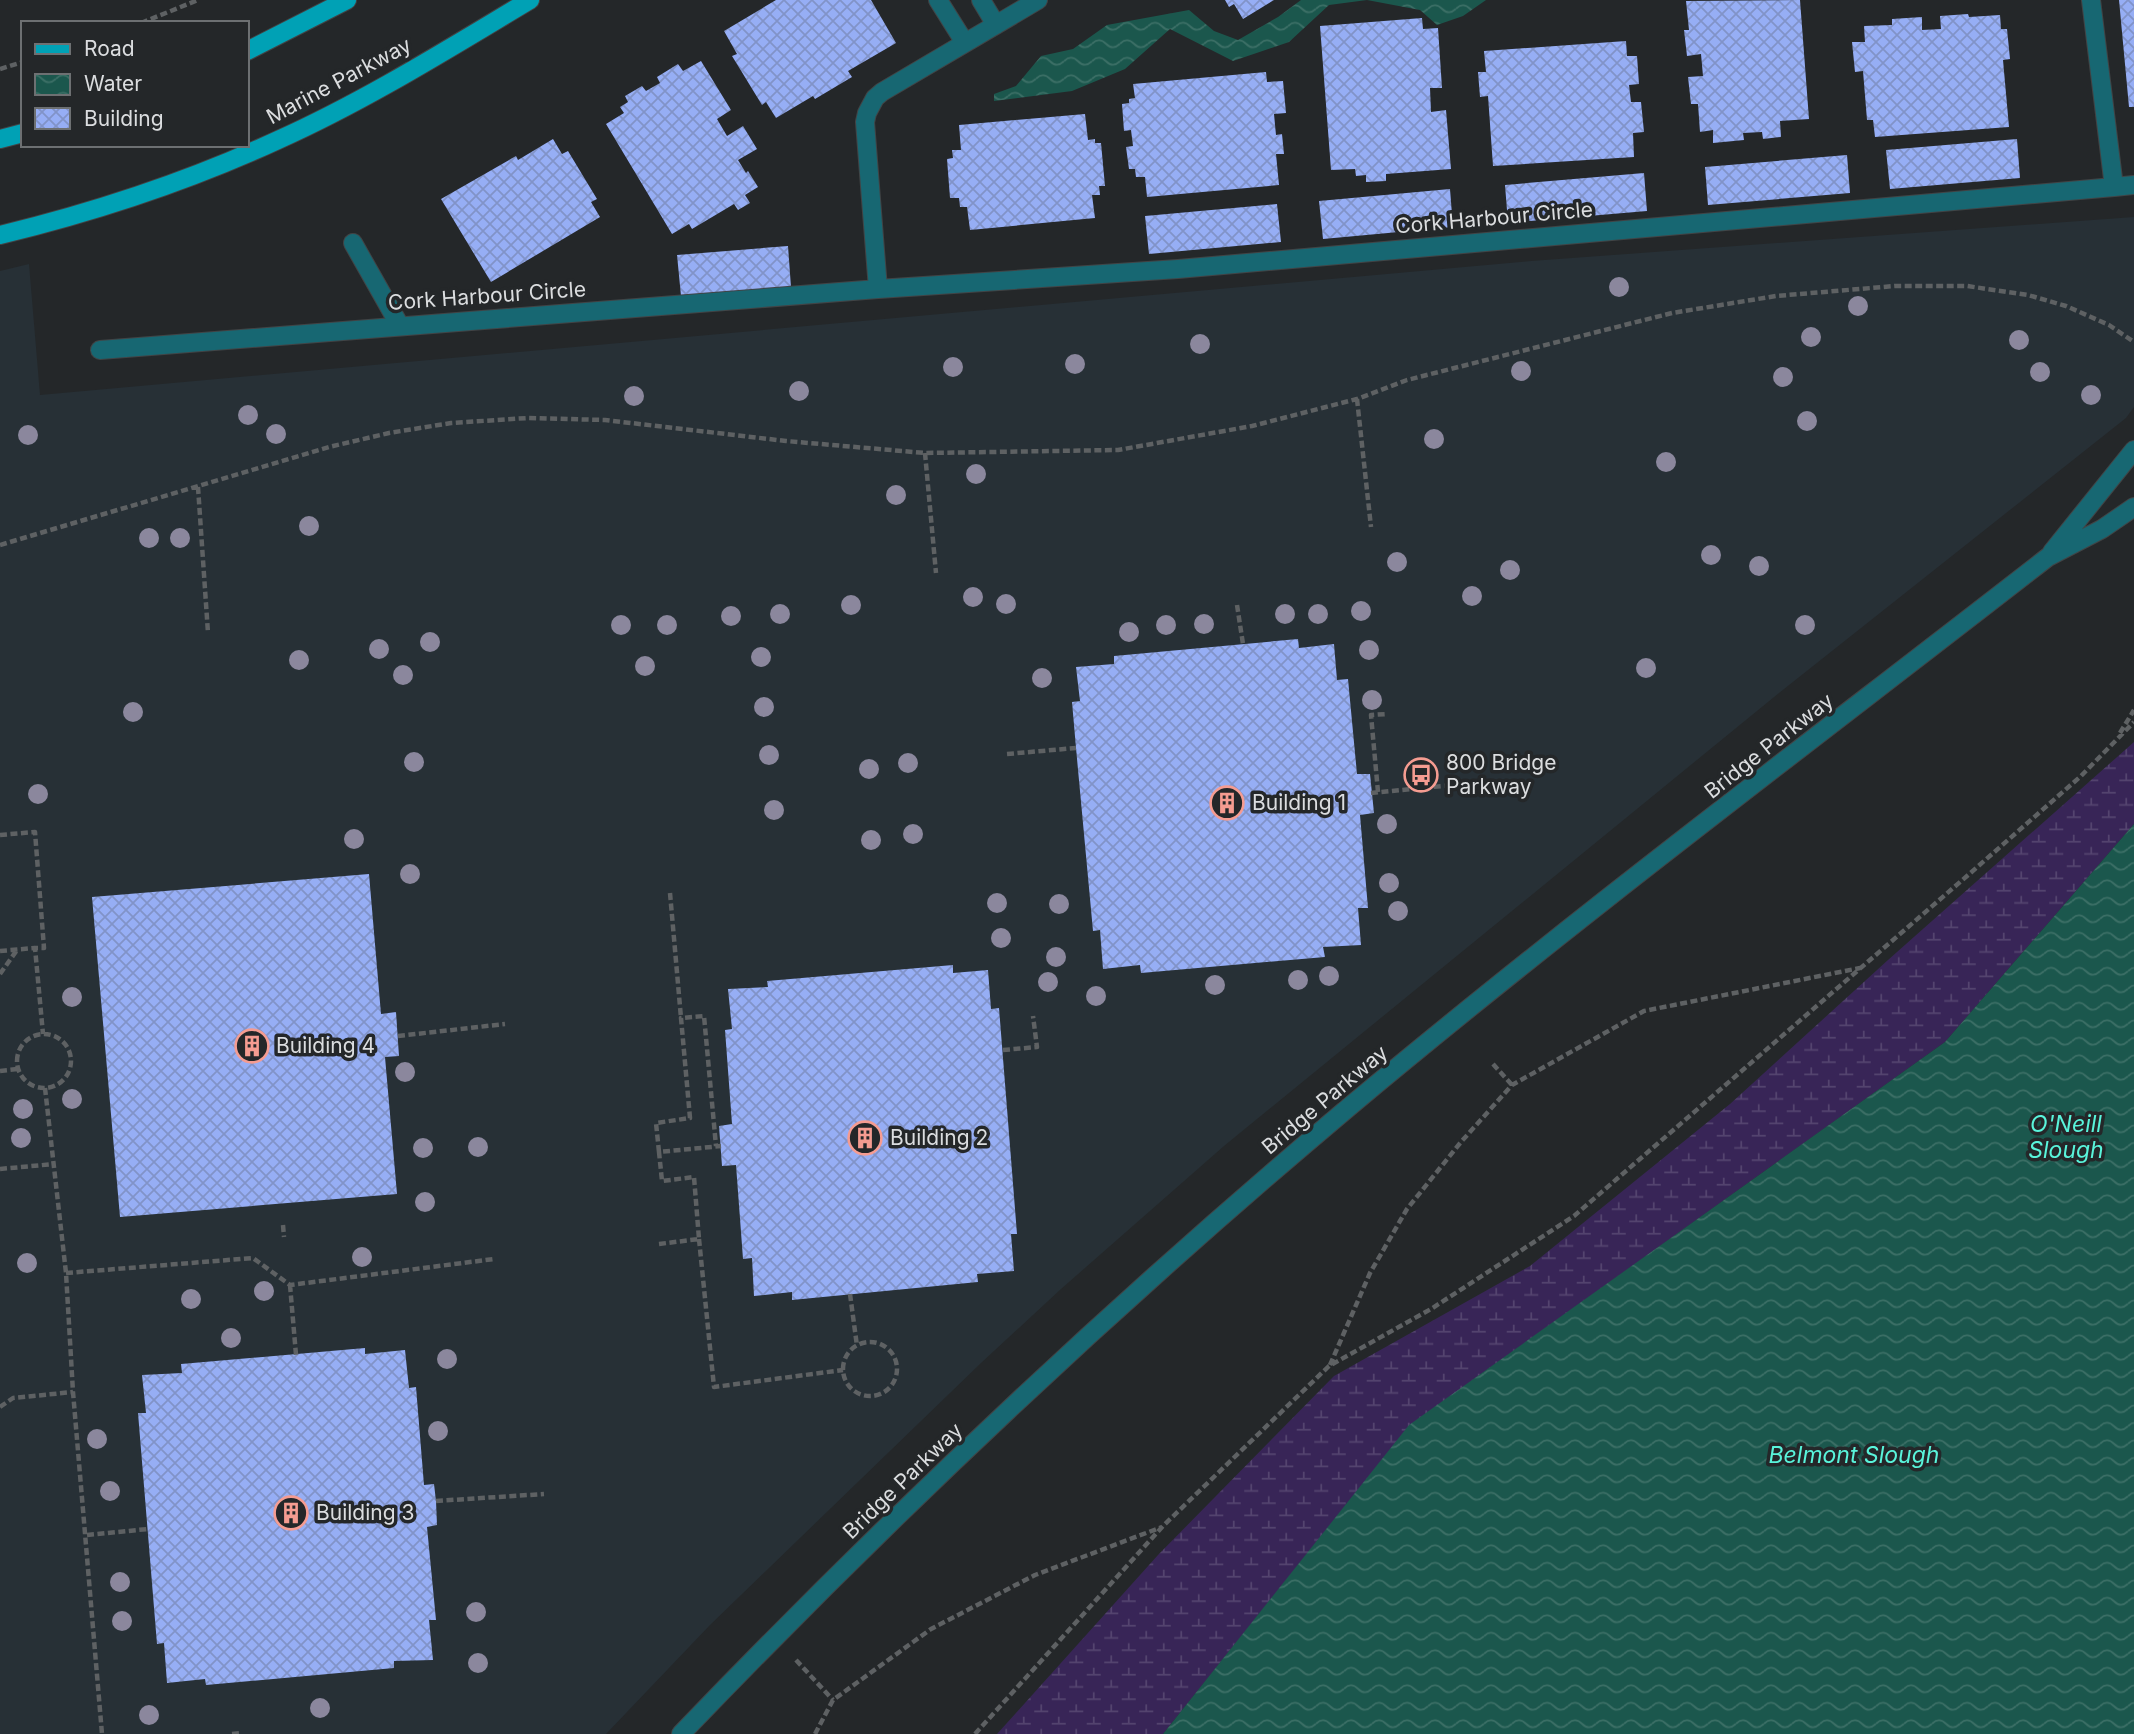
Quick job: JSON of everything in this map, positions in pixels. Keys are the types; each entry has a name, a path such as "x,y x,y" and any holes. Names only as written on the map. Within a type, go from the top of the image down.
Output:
{"main road":[{"path":"248,50 346,0"},
{"name":"Marine Parkway","path":"0,235 54,222 130,198 278,140 380,87 530,0"},
{"path":"0,139 21,134"}],"street":[{"path":"938,0 965,43"},
{"path":"981,0 996,25"},
{"path":"878,289 865,141 867,113 875,98 1038,0"},
{"path":"2091,0 2114,187"},
{"name":"Cork Harbour Circle","path":"100,350 878,289 1178,269 2134,185"},
{"path":"353,243 400,326"},
{"name":"Bridge Parkway","path":"2048,557 2134,450"},
{"name":"Bridge Parkway","path":"681,1734 775,1637 1020,1399 1159,1272 1351,1106 1484,997 2048,557 2102,529 2134,507"}],"path":[{"path":"146,21 198,0"},
{"path":"0,69 21,63"},
{"path":"0,545 329,447 389,433 451,423 528,418 605,420 786,441 926,453 1118,450 1252,426 1357,399 1407,380 1672,313 1776,296 1895,286 1967,286 2028,295 2066,306 2109,325 2134,342"},
{"path":"1357,399 1371,527"},
{"path":"926,453 936,573"},
{"path":"198,487 208,633"},
{"path":"1237,605 1242,644"},
{"path":"2115,741 2134,710"},
{"path":"1378,792 1371,715 1387,714"},
{"path":"975,1734 1163,1526 1329,1366 1431,1309 1574,1216 2081,776 2134,722"},
{"path":"1007,754 1076,748"},
{"path":"1371,793 1453,786"},
{"path":"0,835 35,832 44,948 0,951"},
{"path":"670,893 690,1118 656,1123 662,1181 694,1177 713,1387 843,1370"},
{"path":"35,948 43,1034"},
{"path":"0,974 17,950"},
{"path":"1329,1366 1370,1273 1407,1209 1512,1085 1644,1011 1861,968"},
{"path":"659,1152 718,1146 704,1016 681,1018"},
{"path":"1003,1050 1037,1047 1033,1016"},
{"path":"398,1036 505,1024"},
{"path":"43,1034 59,1039 66,1045 71,1063 64,1080 56,1086 45,1088 31,1085 24,1080 18,1069 20,1048 33,1037 43,1034"},
{"path":"1493,1063 1512,1085"},
{"path":"0,1071 18,1069"},
{"path":"45,1088 66,1273 73,1392 102,1734"},
{"path":"0,1169 54,1164"},
{"path":"283,1225 284,1237"},
{"path":"659,1244 699,1239"},
{"path":"66,1273 253,1258 290,1285 494,1259"},
{"path":"290,1285 296,1355"},
{"path":"849,1294 857,1346"},
{"path":"869,1342 885,1346 892,1353 898,1370 891,1387 876,1395 859,1394 851,1388 843,1370 847,1355 857,1346 869,1342"},
{"path":"0,1407 13,1398 73,1392"},
{"path":"436,1501 544,1494"},
{"path":"815,1734 833,1700 931,1629 1035,1575 1163,1526"},
{"path":"86,1535 148,1529"},
{"path":"775,1637 833,1700"},
{"path":"232,1734 242,1733"}],"shaded area":[{"path":"2134,217 2134,407 2126,418 1779,693 1224,1146 981,1363 710,1625 606,1734 0,1734 0,271 29,264 40,395 1531,261"}],"green space":[{"path":"2134,742 2134,824 1945,1042 1410,1425 1163,1734 997,1734 1158,1555 1334,1376 1530,1266 1730,1104"}],"water":[{"path":"1301,0 1367,0 1329,5 1289,42 1233,61 1170,29 1125,69 1072,91 994,101 994,94 1016,86 1041,56 1073,49 1107,25 1189,10 1214,31 1238,40"},
{"path":"1367,0 1486,0 1463,16 1437,25 1420,10"},
{"name":"Belmont Slough","path":"2134,824 2134,1734 1163,1734 1409,1425 1945,1042"}],"building":[{"path":"776,0 871,0 896,43 848,71 852,77 776,118 766,102 762,105 732,56 737,54 724,31"},
{"path":"1225,0 1274,0 1243,19 1234,4 1229,7"},
{"path":"1800,0 1809,119 1780,121 1781,137 1763,139 1762,132 1743,133 1744,140 1713,143 1713,130 1700,132 1698,104 1691,104 1688,77 1703,76 1701,54 1687,56 1684,30 1689,30 1686,1"},
{"path":"2119,0 2134,0 2134,107 2129,107"},
{"path":"1968,14 1969,17 2000,15 2001,29 2007,29 2010,59 2003,60 2009,127 1875,137 1873,120 1867,120 1863,71 1855,72 1852,42 1865,42 1864,26 1892,25 1892,19 1922,17 1922,30 1941,29 1940,16"},
{"path":"1422,18 1423,29 1438,28 1442,88 1430,88 1431,112 1446,110 1451,169 1386,174 1386,181 1366,182 1366,175 1356,176 1355,169 1331,170 1320,26"},
{"path":"1626,41 1627,56 1637,56 1639,84 1629,85 1631,102 1641,102 1644,132 1633,133 1634,157 1493,166 1488,96 1480,97 1478,72 1486,72 1484,51"},
{"path":"701,61 731,110 717,119 727,136 743,126 757,149 738,160 758,187 745,195 750,203 738,210 734,204 692,229 689,224 672,234 606,124 624,113 620,107 628,102 625,96 642,86 646,91 660,83 657,77 678,64 683,71"},
{"path":"1266,72 1267,82 1283,81 1286,113 1274,114 1276,135 1282,134 1284,154 1276,154 1279,185 1147,197 1145,177 1136,177 1135,169 1129,169 1126,147 1133,146 1131,130 1124,131 1122,104 1135,98 1133,84"},
{"path":"1085,114 1088,140 1095,139 1095,143 1101,143 1105,186 1099,186 1100,195 1092,195 1095,218 970,230 967,207 960,207 959,198 950,198 947,159 953,158 952,150 961,150 959,125"},
{"path":"553,139 562,154 568,151 597,199 591,202 600,217 491,282 441,199 516,156 518,160"},
{"path":"2017,139 2020,178 1890,189 1886,150"},
{"path":"1847,155 1850,193 1708,205 1705,167"},
{"path":"1644,173 1647,211 1508,223 1505,185"},
{"path":"1450,189 1453,227 1323,239 1319,201"},
{"path":"1277,204 1281,242 1149,254 1145,216"},
{"path":"788,246 791,287 681,296 677,255"},
{"name":"Building 1","path":"1298,639 1299,648 1334,644 1337,680 1348,679 1357,774 1370,774 1374,813 1360,815 1368,908 1358,908 1361,945 1323,947 1325,957 1141,973 1140,965 1103,969 1100,930 1093,931 1076,748 1072,702 1080,701 1076,667 1114,664 1114,656"},
{"name":"Building 4","path":"369,874 381,1014 396,1012 399,1056 385,1057 397,1194 120,1217 92,897"},
{"name":"Building 2","path":"953,965 953,973 988,970 991,1009 999,1008 1017,1234 1011,1234 1014,1271 977,1274 978,1282 792,1300 792,1292 754,1296 752,1258 743,1259 736,1165 722,1166 719,1126 732,1124 725,1030 732,1029 728,989 768,987 767,981"},
{"name":"Building 3","path":"365,1348 365,1354 405,1350 409,1388 416,1387 424,1485 434,1484 436,1501 437,1525 427,1527 436,1620 429,1620 433,1660 394,1661 394,1668 206,1685 205,1679 167,1683 164,1643 157,1644 138,1413 146,1413 142,1375 182,1373 181,1364"}],"place":[{"name":"800 Bridge Parkway","path":"1421,775"},
{"name":"Building 1","path":"1227,803"},
{"name":"Building 4","path":"252,1046"},
{"name":"Building 2","path":"865,1138"},
{"name":"Building 3","path":"291,1513"}],"water label":[{"name":"O'Neill Slough","path":"2066,1137"}]}
